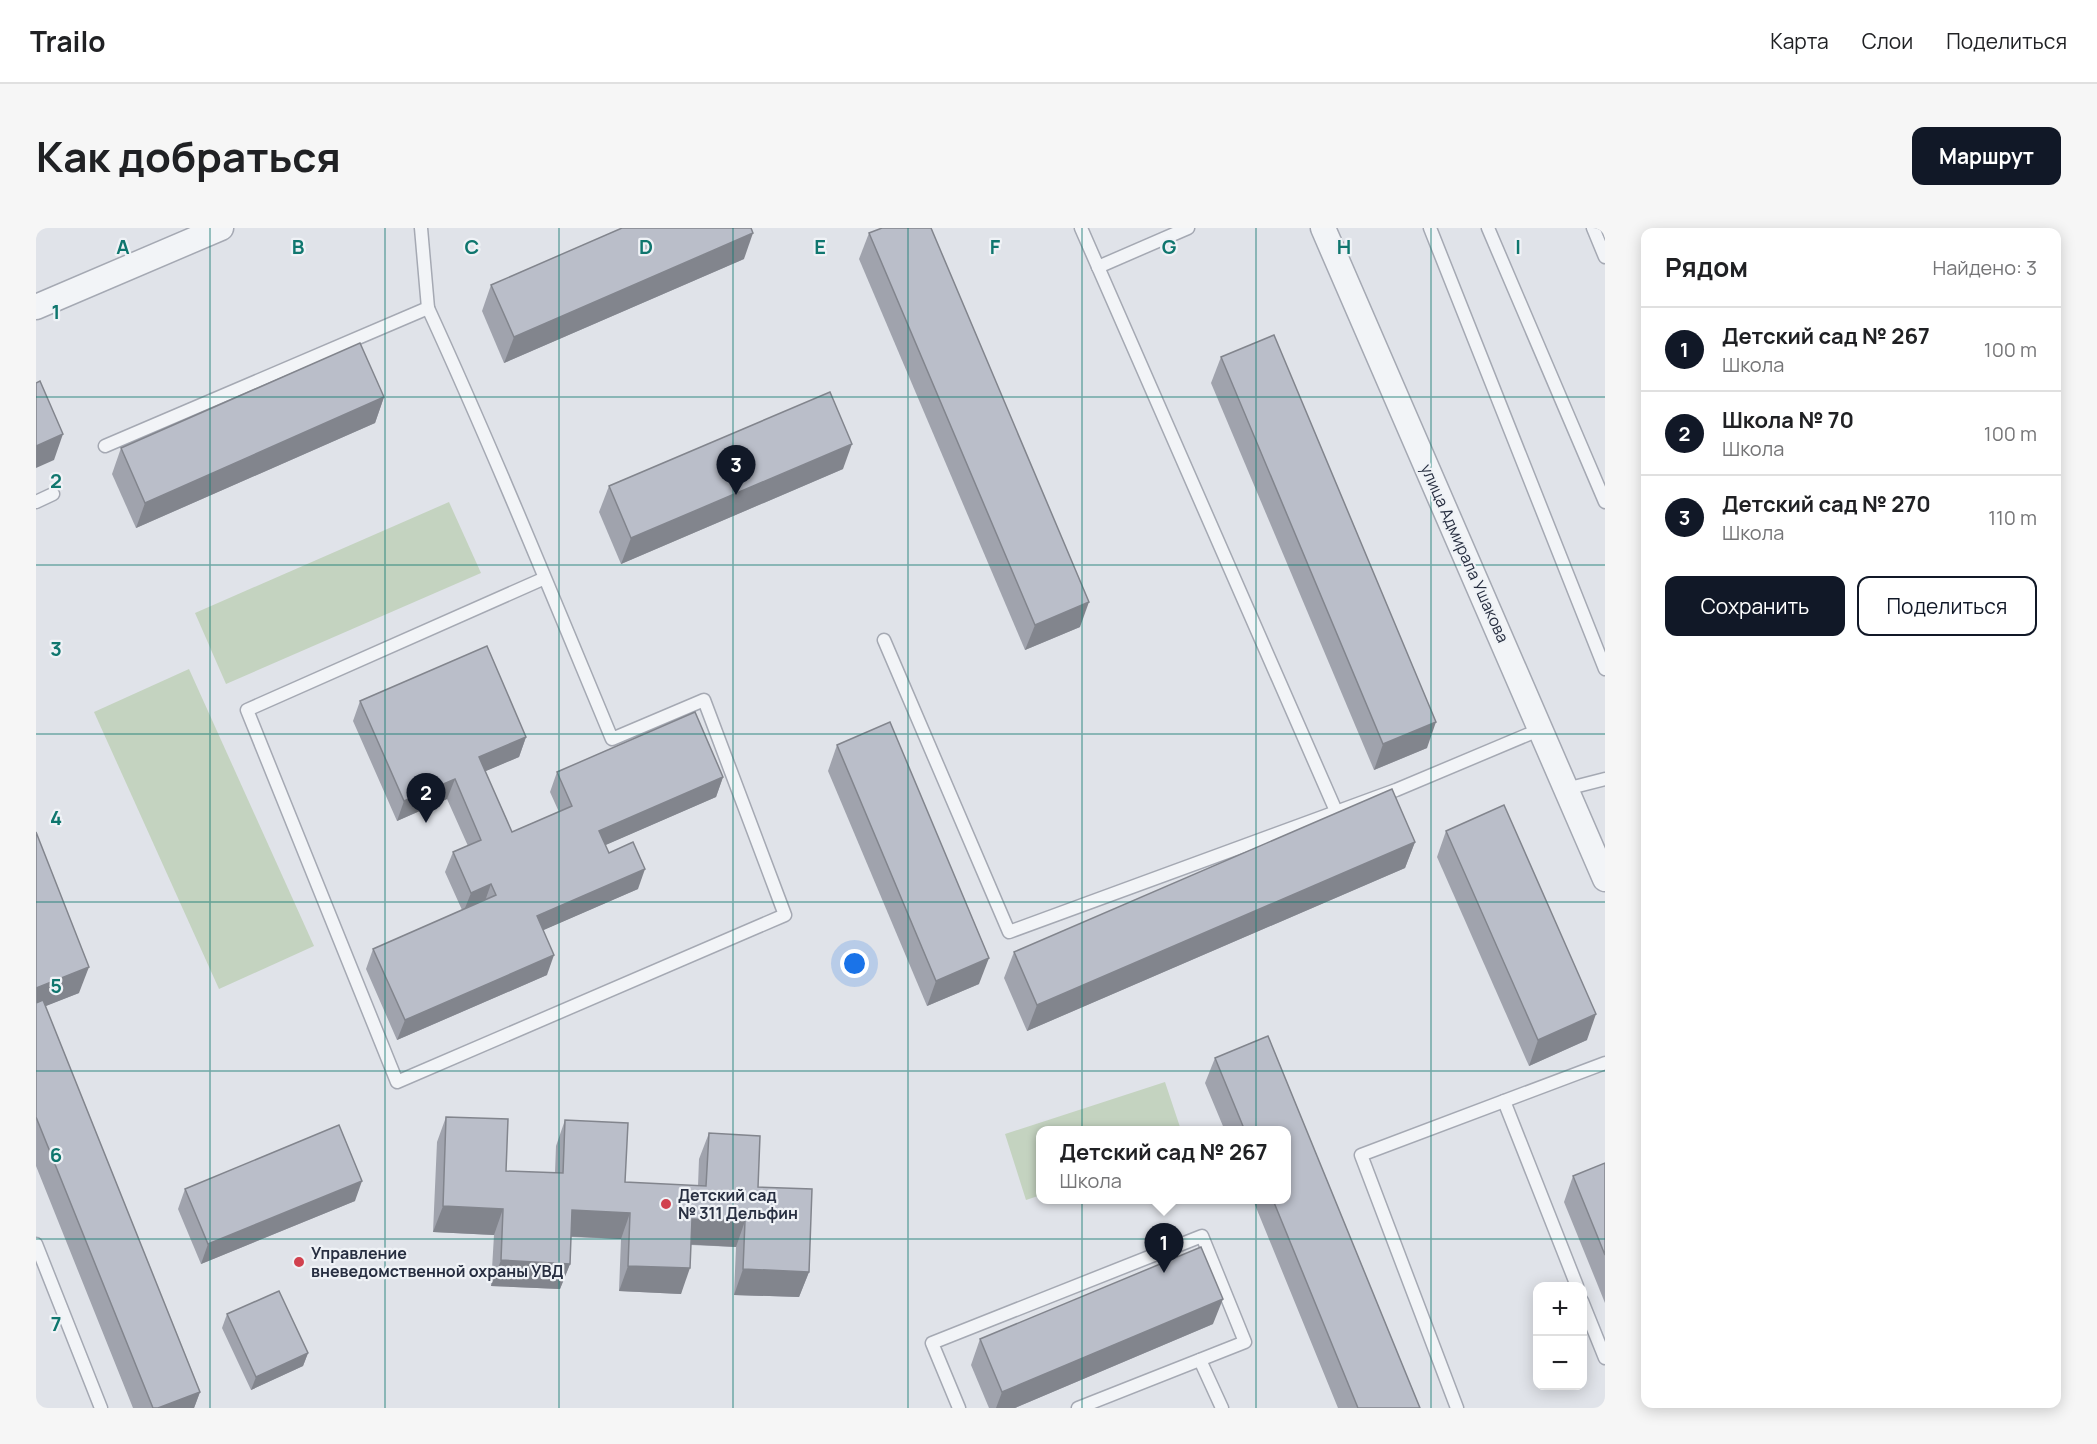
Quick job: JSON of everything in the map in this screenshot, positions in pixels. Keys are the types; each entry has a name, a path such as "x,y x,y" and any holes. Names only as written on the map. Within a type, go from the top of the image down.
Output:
{"street":[{"path":"36,307 221,228"},
{"name":"улица Адмирала Ушакова","path":"1323,228 1605,879"}],"lane":[{"path":"421,228 428,308 479,420 545,578 612,739 704,700 785,915 397,1082 247,710 545,578"},
{"path":"1081,228 1336,812"},
{"path":"1098,267 1188,228"},
{"path":"1430,228 1605,669"},
{"path":"1488,228 1605,502"},
{"path":"1593,228 1605,257"},
{"path":"105,446 428,308"},
{"path":"36,502 53,494"},
{"path":"884,640 1009,932 1396,790 1541,729"},
{"path":"1566,789 1605,779"},
{"path":"1457,1408 1361,1155 1605,1063"},
{"path":"1504,1101 1575,1282"},
{"path":"959,1408 932,1343 1202,1236 1245,1342 1078,1408"},
{"path":"36,1244 101,1408"},
{"path":"1587,1313 1605,1358"},
{"path":"1200,1360 1222,1408"}],"green space":[{"path":"449,502 481,573 226,684 195,613"},
{"path":"189,669 314,946 219,989 94,712"},
{"path":"1165,1082 1180,1126 1036,1126 1036,1197 1026,1200 1005,1134"}],"building":[{"path":"622,228 751,228 753,233 514,337 491,285"},
{"path":"882,228 931,228 1089,602 1035,625 869,233"},
{"path":"1274,335 1436,722 1383,744 1221,357"},
{"path":"360,343 384,397 145,503 121,448"},
{"path":"40,381 63,434 36,446 36,383"},
{"path":"830,392 852,444 631,538 609,486"},
{"path":"487,646 526,737 479,757 512,832 572,806 557,772 695,712 723,777 599,831 609,853 633,842 645,869 537,916 554,955 405,1020 373,949 496,895 491,884 471,893 453,852 481,840 455,779 404,801 360,701"},
{"path":"890,722 989,958 936,981 837,745"},
{"path":"1392,789 1415,842 1037,1005 1014,952"},
{"path":"1504,805 1596,1014 1538,1040 1446,831"},
{"path":"36,832 89,967 36,988"},
{"path":"43,1000 200,1392 158,1408 153,1408 36,1117 36,1003"},
{"path":"1268,1036 1420,1408 1358,1408 1275,1204 1291,1204 1291,1126 1243,1126 1215,1058"},
{"path":"446,1117 508,1119 506,1171 563,1173 565,1120 628,1123 625,1182 706,1186 709,1133 760,1136 758,1187 812,1189 809,1272 743,1269 745,1221 692,1219 690,1268 628,1266 630,1213 572,1210 570,1264 501,1260 503,1209 443,1206"},
{"path":"339,1125 362,1181 208,1244 185,1189"},
{"path":"1605,1163 1605,1255 1573,1176"},
{"path":"1201,1247 1223,1299 1002,1392 980,1339"},
{"path":"279,1291 308,1353 256,1377 227,1314"}],"place":[{"name":"Детский сад № 270","path":"736,495"},
{"name":"Школа № 70","path":"426,823"},
{"name":"Детский сад № 311 Дельфин","path":"666,1204"},
{"name":"Управление вневедомственной охраны УВД","path":"299,1262"},
{"name":"Детский сад № 267","path":"1164,1273"}]}
